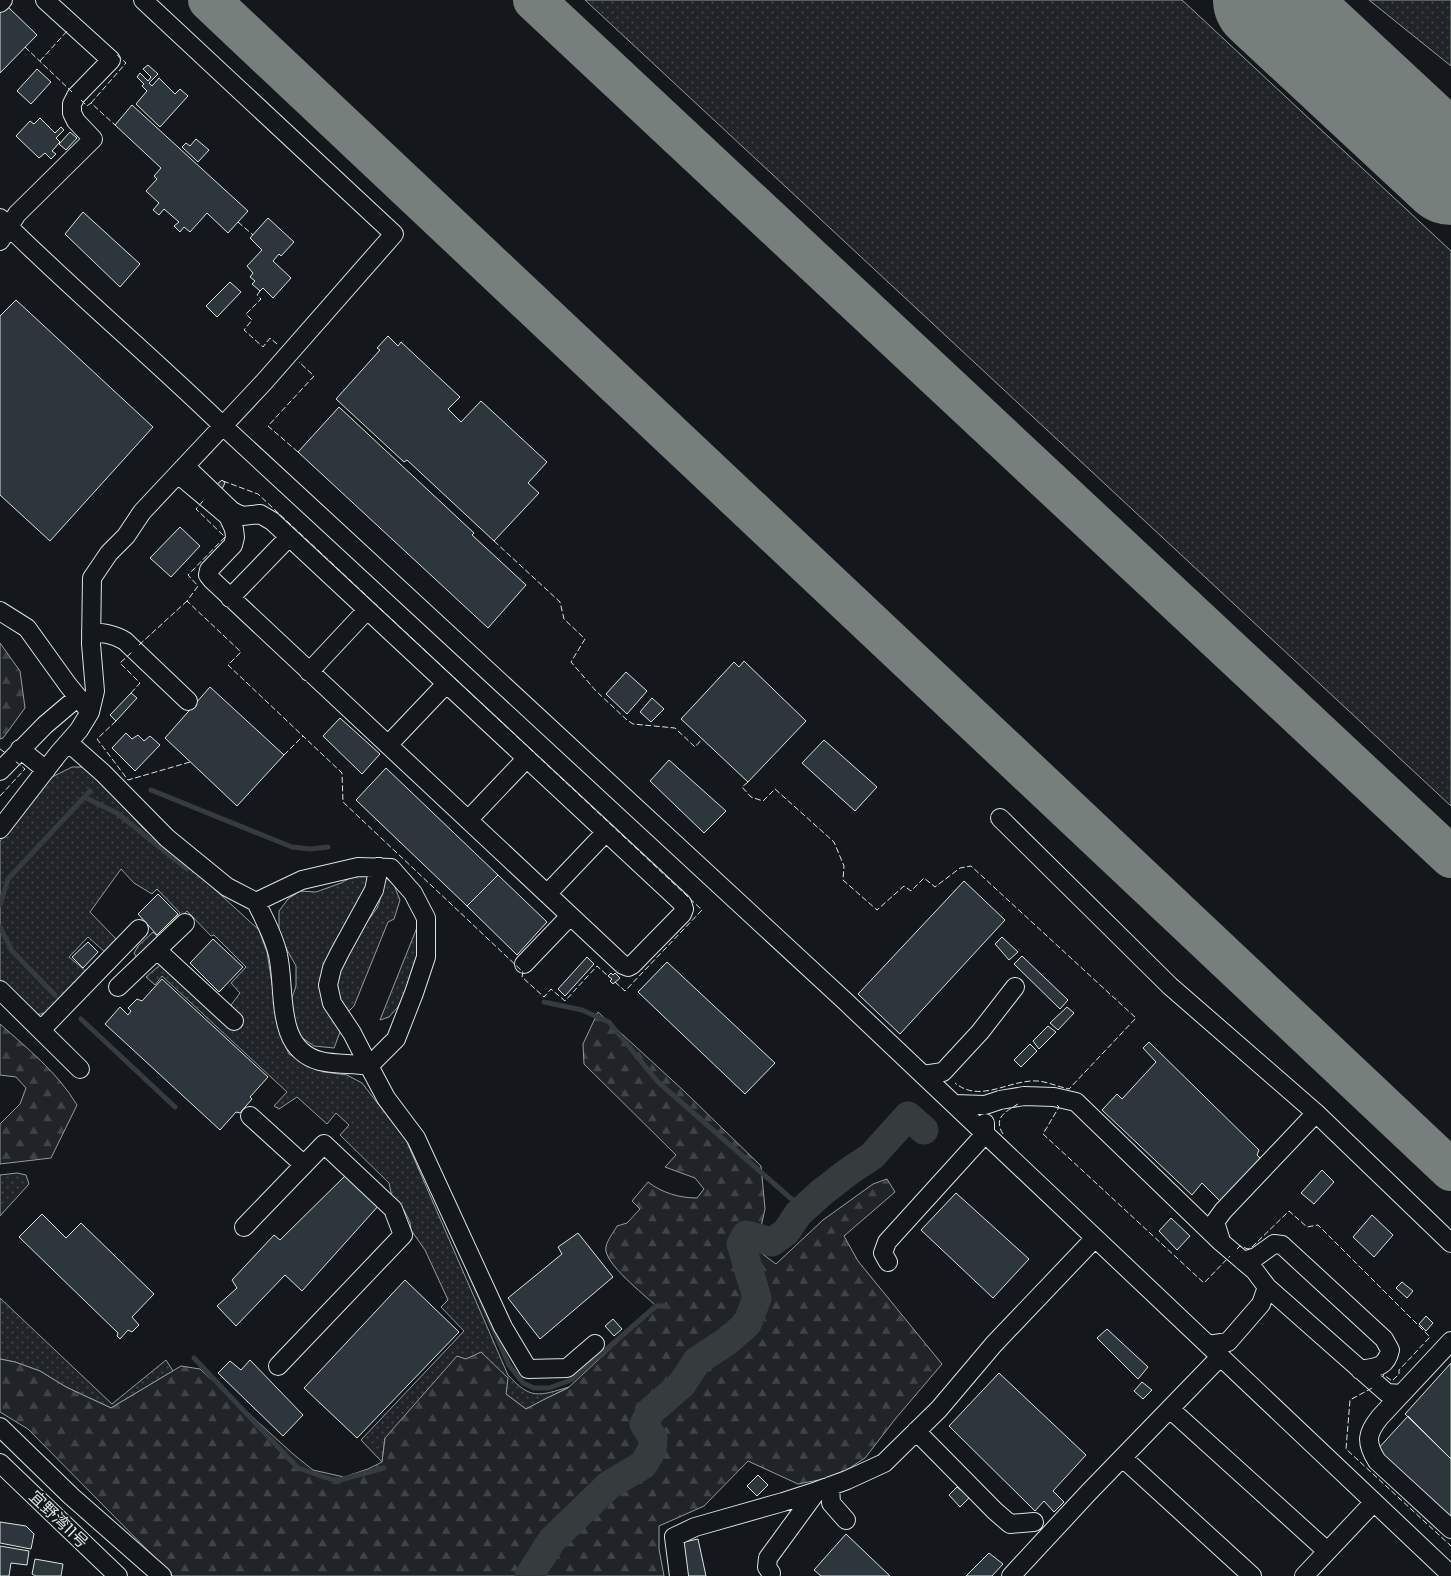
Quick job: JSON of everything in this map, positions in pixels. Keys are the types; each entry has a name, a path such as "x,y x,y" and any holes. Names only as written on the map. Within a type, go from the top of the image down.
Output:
{"street":[{"path":"0,3 3,0"},
{"path":"45,0 110,60 76,96 72,104 72,113 76,121 93,140 3,229 223,426 838,994 1095,1238 1220,1351 1451,1575"},
{"path":"0,829 69,743 90,712 95,691 91,632 92,578 109,553 126,536 142,512 264,382 394,234 143,0"},
{"path":"182,470 232,511 242,516 260,514 272,521 682,903 684,909 632,965 628,967 623,965 230,598 208,575 209,570 233,545 235,537 231,522 182,470"},
{"path":"230,598 289,537"},
{"path":"309,672 367,610"},
{"path":"0,611 27,628 90,712"},
{"path":"91,632 118,636 188,701"},
{"path":"388,745 446,684"},
{"path":"0,771 20,749 78,697"},
{"path":"69,743 103,773 166,838 227,887 256,902 278,954 283,1014 292,1038 304,1053 319,1061 369,1066"},
{"path":"20,749 46,770"},
{"path":"468,820 526,759"},
{"path":"1000,818 1170,986 1316,1113 1451,1243"},
{"path":"547,894 606,832"},
{"path":"256,902 302,880 358,867 390,868 413,893 426,918 426,957 396,1039 369,1066"},
{"path":"379,867 374,890 332,968 328,986 332,1003 352,1033 386,1098 416,1138 503,1327 528,1369 567,1368 595,1344"},
{"path":"524,964 570,916"},
{"path":"99,970 122,991 157,950 185,923"},
{"path":"41,1030 139,929"},
{"path":"157,950 234,1021"},
{"path":"940,1091 943,1072 980,1032 1015,987"},
{"path":"0,990 80,1069"},
{"path":"923,1075 943,1072"},
{"path":"954,1104 984,1105 1024,1096 1054,1097 1076,1102 1221,1242 1251,1263 1267,1287 1360,1370 1376,1374 1394,1394"},
{"path":"888,1262 883,1253 887,1242 985,1134 984,1105"},
{"path":"1221,1242 1215,1222 1222,1211 1316,1113"},
{"path":"250,1116 304,1165"},
{"path":"244,1227 324,1144 393,1209 403,1235 278,1366"},
{"path":"679,1576 674,1537 695,1527 783,1502 823,1488 884,1463 939,1409 994,1344 1095,1238"},
{"path":"1251,1263 1274,1244 1282,1245 1384,1339 1390,1350 1388,1360 1376,1374"},
{"path":"1011,1576 1170,1409 1261,1304 1267,1287"},
{"path":"1261,1304 1285,1302"},
{"path":"1451,1340 1394,1394 1372,1428 1368,1439 1371,1451 1377,1461 1451,1528"},
{"path":"1170,1409 1327,1551"},
{"path":"0,1427 71,1496 162,1576"},
{"path":"916,1431 1010,1524 1034,1522"},
{"path":"1123,1458 1252,1576"},
{"name":"宜野湾11号","path":"2,1469 118,1576"},
{"path":"823,1488 831,1503 846,1520"},
{"path":"771,1573 767,1567 768,1558 823,1488"},
{"path":"1304,1576 1374,1502"}],"green space":[{"path":"585,0 1182,0 1451,251 1451,806"},
{"path":"1369,0 1451,0 1451,66"},
{"path":"0,643 20,671 25,708 3,738 0,739"},
{"path":"72,767 84,767 91,772 144,829 198,874 259,930 267,952 280,1035 289,1054 313,1068 324,1072 347,1075 362,1083 406,1140 508,1375 523,1389 536,1394 569,1387 526,1409 506,1394 385,1438 382,1462 361,1440 464,1331 441,1307 448,1300 425,1250 411,1230 410,1222 404,1210 392,1197 389,1183 340,1135 349,1125 336,1113 327,1124 297,1097 279,1109 274,1106 287,1092 162,976 155,985 146,977 160,965 167,965 230,1009 240,993 231,983 246,967 214,935 211,936 187,911 137,958 134,953 138,946 153,932 158,937 180,913 157,889 152,894 134,883 121,869 90,912 117,940 105,952 88,937 69,957 88,973 46,1013 35,1015 0,988 0,841 50,778"},
{"path":"371,873 359,901 326,962 342,1027 334,1048 314,1046 298,1035 290,1003 296,986 296,966 279,930 279,911 288,899 300,891 316,892 352,877"},
{"path":"386,878 394,885 400,900 394,919 388,922 354,1006 349,1011 341,1006 337,999 336,989 341,967 350,947 377,908"},
{"path":"418,925 419,950 404,994 398,1007 389,1017 380,1020"},
{"path":"598,1012 684,1091 761,1166 765,1209 756,1249 776,1264 823,1220 873,1184 887,1179 895,1192 844,1236 858,1261 942,1364 865,1458 845,1471 824,1479 798,1484 748,1461 704,1506 659,1526 659,1549 664,1576 173,1576 28,1429 0,1412 0,1359 40,1371 66,1387 111,1408 181,1366 200,1369 313,1470 344,1477 382,1462 385,1438 457,1356 466,1359 481,1352 508,1378 506,1394 526,1409 568,1388 656,1306 617,1269 607,1253 607,1244 617,1226 627,1223 640,1209 632,1201 648,1182 665,1192 684,1197 697,1198 704,1189 695,1178 665,1167 676,1155 584,1064 583,1044"},
{"path":"0,1024 52,1072 77,1105 51,1158 0,1164 0,1124 20,1104 26,1088 16,1077 0,1075"},
{"path":"17,1173 26,1175 29,1184 0,1216 0,1175"},
{"path":"0,1298 112,1404 166,1360 173,1371 111,1408 66,1387 40,1371 0,1359"}],"building":[{"path":"7,6 37,35 0,73 0,13"},
{"path":"148,65 158,74 149,83 152,86 159,78 175,94 180,89 188,96 160,127 136,104 147,91 142,86 144,84 137,77 140,73 148,81 151,77 143,69"},
{"path":"37,69 51,82 31,104 17,91"},
{"path":"132,105 248,211 228,233 207,213 190,232 184,227 180,232 174,226 179,222 164,209 159,215 153,210 159,203 146,191 157,179 154,176 161,168 115,125"},
{"path":"40,118 55,133 61,127 64,130 56,138 60,142 52,151 56,154 51,159 45,153 39,158 16,136 30,121 34,124"},
{"path":"70,132 77,138 66,150 59,144"},
{"path":"196,139 209,150 198,162 182,147 186,143 190,146"},
{"path":"83,212 140,264 120,287 65,234"},
{"path":"268,218 294,242 281,256 279,254 273,261 291,278 273,298 263,288 260,291 252,284 255,281 250,277 253,273 247,266 262,250 250,238"},
{"path":"230,282 241,292 217,317 206,306"},
{"path":"16,300 153,427 50,541 0,495 0,316"},
{"path":"388,336 398,346 401,342 460,397 448,409 461,422 481,401 547,462 528,483 539,493 494,541 407,460 404,462 336,399 380,350 377,348"},
{"path":"339,407 474,533 472,535 526,585 488,628 298,452"},
{"path":"222,480 225,483 221,491 216,485"},
{"path":"180,527 200,546 171,577 150,558"},
{"path":"744,661 806,721 748,782 681,719 734,662 739,667"},
{"path":"626,672 647,691 627,714 606,694"},
{"path":"210,687 284,755 237,806 165,738"},
{"path":"131,693 137,698 116,721 110,715"},
{"path":"652,698 664,709 651,722 640,712"},
{"path":"340,718 380,754 362,774 323,736"},
{"path":"126,733 132,739 138,735 144,741 150,736 160,745 135,771 112,748"},
{"path":"824,740 877,787 855,811 802,763"},
{"path":"669,760 726,811 704,833 650,781"},
{"path":"386,768 498,875 467,906 356,800"},
{"path":"498,875 547,922 517,955 467,906"},
{"path":"964,881 1005,920 900,1034 858,994"},
{"path":"158,894 178,914 157,935 138,914"},
{"path":"1002,937 1018,952 1009,960 995,944"},
{"path":"213,939 243,967 219,992 190,963"},
{"path":"88,942 98,952 83,968 72,957"},
{"path":"1022,956 1068,1000 1060,1009 1014,964"},
{"path":"587,957 594,964 565,996 558,989"},
{"path":"667,962 775,1063 745,1094 638,992"},
{"path":"611,973 613,975 615,973 620,978 613,984 610,981 612,979 608,976"},
{"path":"162,979 268,1077 250,1097 252,1099 240,1113 236,1112 220,1130 105,1024 120,1007 128,1015 131,1011 128,1008 137,999 142,1001"},
{"path":"1067,1007 1074,1013 1058,1030 1050,1023"},
{"path":"1048,1026 1056,1032 1039,1049 1033,1041"},
{"path":"1149,1042 1259,1150 1257,1155 1260,1158 1222,1203 1202,1183 1192,1195 1102,1110 1117,1094 1122,1099 1156,1062 1143,1048"},
{"path":"1030,1044 1037,1051 1021,1067 1014,1060"},
{"path":"1322,1170 1334,1182 1314,1204 1301,1193"},
{"path":"348,1173 380,1204 302,1291 285,1275 236,1326 217,1306 237,1288 232,1280 274,1235 280,1240"},
{"path":"956,1193 1029,1259 993,1298 921,1230"},
{"path":"42,1214 66,1238 81,1223 154,1294 132,1317 139,1325 132,1332 128,1330 120,1339 117,1336 118,1333 19,1237"},
{"path":"1372,1215 1393,1235 1374,1257 1353,1237"},
{"path":"1171,1218 1190,1236 1177,1250 1159,1231"},
{"path":"578,1233 613,1277 540,1339 508,1298 562,1254 558,1247"},
{"path":"405,1280 459,1332 357,1438 304,1388"},
{"path":"1402,1282 1413,1291 1407,1298 1396,1288"},
{"path":"1426,1316 1433,1323 1426,1331 1419,1324"},
{"path":"613,1319 622,1329 614,1336 605,1326"},
{"path":"1107,1329 1148,1367 1138,1379 1097,1338"},
{"path":"250,1360 303,1415 283,1436 218,1373 230,1361 241,1370"},
{"path":"1451,1363 1451,1459 1405,1414"},
{"path":"999,1373 1086,1455 1053,1491 1064,1502 1054,1512 1044,1501 1035,1511 949,1426"},
{"path":"1142,1382 1152,1390 1143,1399 1134,1391"},
{"path":"1408,1416 1451,1459 1451,1520 1376,1451"},
{"path":"758,1475 768,1485 757,1496 747,1486"},
{"path":"957,1487 970,1497 960,1507 949,1495"},
{"path":"0,1522 26,1526 34,1534 31,1549 0,1543"},
{"path":"846,1534 890,1576 821,1576 814,1570"},
{"path":"698,1539 706,1576 687,1576 680,1543"},
{"path":"0,1546 29,1551 27,1565 11,1563 9,1576 0,1576"},
{"path":"989,1553 1003,1564 992,1576 966,1576"},
{"path":"35,1559 63,1564 61,1576 36,1576 32,1574"}],"waterway":[{"path":"151,790 292,847 310,849 328,847"},
{"path":"0,905 8,879 90,791"},
{"path":"84,797 117,813 187,869"},
{"path":"0,927 12,951 55,995"},
{"path":"544,1002 582,1010 609,1022 657,1081 803,1209"},
{"path":"81,1019 175,1107"},
{"path":"529,1576 552,1540 609,1485 643,1465 652,1450 653,1438 644,1424 651,1411 682,1384 697,1361 726,1342 747,1324 757,1298 741,1244 746,1235 772,1242 786,1232 798,1214 821,1193 872,1156 908,1116 924,1130"},
{"path":"470,1275 509,1365 523,1383 534,1388 549,1388 571,1380 656,1306 666,1306"},
{"path":"194,1358 298,1468 336,1481 384,1468"}],"taxiway":[{"path":"209,0 1451,1170"},
{"path":"534,0 1451,857"}],"runway":[{"path":"1266,0 1451,172"}],"fence":[{"path":"40,61 68,30"},
{"path":"25,47 72,92"},
{"path":"91,103 126,63 116,54"},
{"path":"81,100 87,106 91,103 115,125"},
{"path":"238,222 253,235"},
{"path":"260,291 257,295 261,299 246,314 252,320 244,330 263,347 270,338 277,344"},
{"path":"298,452 268,426 314,376 299,362"},
{"path":"223,481 258,494 702,910 625,991 615,982"},
{"path":"203,501 196,509 225,537 188,575 198,586 187,601 241,652 228,665 342,773 343,802 523,972 522,977 544,997 551,989 565,1001 597,966 608,976"},
{"path":"494,541 560,602 564,619 585,639 571,662 596,691 633,724 675,728 695,747 702,739"},
{"path":"139,645 187,601"},
{"path":"131,693 140,683 120,663 132,652"},
{"path":"116,721 97,739 128,780 190,762"},
{"path":"284,755 303,736"},
{"path":"0,749 7,754"},
{"path":"0,796 25,769 15,761"},
{"path":"748,782 742,787 751,797 763,801 775,789 834,842 844,866 843,880 877,910 904,886 911,891 924,878 935,887 960,868 971,866 1136,1018 1069,1089 1046,1082 1027,1081 985,1091 975,1091 965,1089 955,1083"},
{"path":"1003,1134 999,1124 1000,1120 1005,1113 1018,1104"},
{"path":"1057,1105 1059,1107 1043,1134 1204,1283 1230,1256"},
{"path":"1237,1249 1240,1246 1248,1249 1252,1247 1289,1211 1307,1227 1318,1225 1430,1337 1399,1370 1399,1374 1392,1381 1384,1375 1382,1377"},
{"path":"1372,1388 1350,1400 1346,1449 1451,1546"}]}
